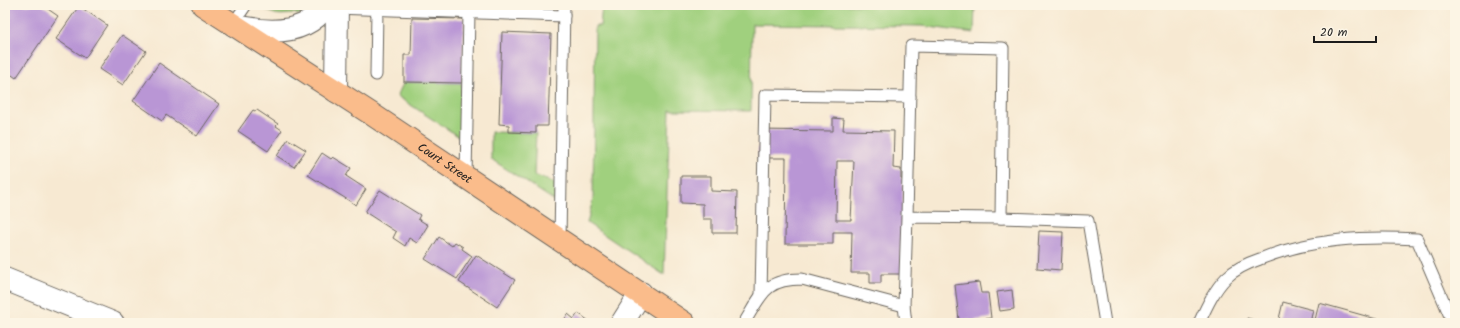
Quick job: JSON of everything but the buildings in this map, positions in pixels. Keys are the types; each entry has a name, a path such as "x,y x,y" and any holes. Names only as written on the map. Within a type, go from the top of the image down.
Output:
{"main road":[{"name":"Court Street","path":"203,5 560,239 684,323"}],"street":[{"path":"233,24 251,30 283,32 306,25 332,6"},
{"path":"332,6 336,91"},
{"path":"5,279 113,323"},
{"path":"622,323 641,293"}],"lane":[{"path":"233,24 246,5"},
{"path":"332,6 469,12 564,10 560,239"},
{"path":"376,75 377,9"},
{"path":"466,177 469,12"},
{"path":"906,323 904,306 908,217 911,46 1004,48 1001,218"},
{"path":"761,295 765,95 910,97"},
{"path":"908,217 1088,221 1106,323"},
{"path":"1199,323 1207,306 1226,278 1242,266 1279,251 1330,240 1377,237 1417,239 1453,323"},
{"path":"744,323 761,295 772,283 788,279 802,278 904,306"}],"green space":[{"path":"309,5 305,11 297,15 296,13 285,15 277,14 269,12 260,6"},
{"path":"602,5 975,5 974,33 922,26 752,24 751,111 670,110 664,275 587,223 593,199 595,26 600,26"},
{"path":"404,82 462,83 461,138 397,96"},
{"path":"491,132 536,133 534,175 555,183 555,201 491,159"}]}
